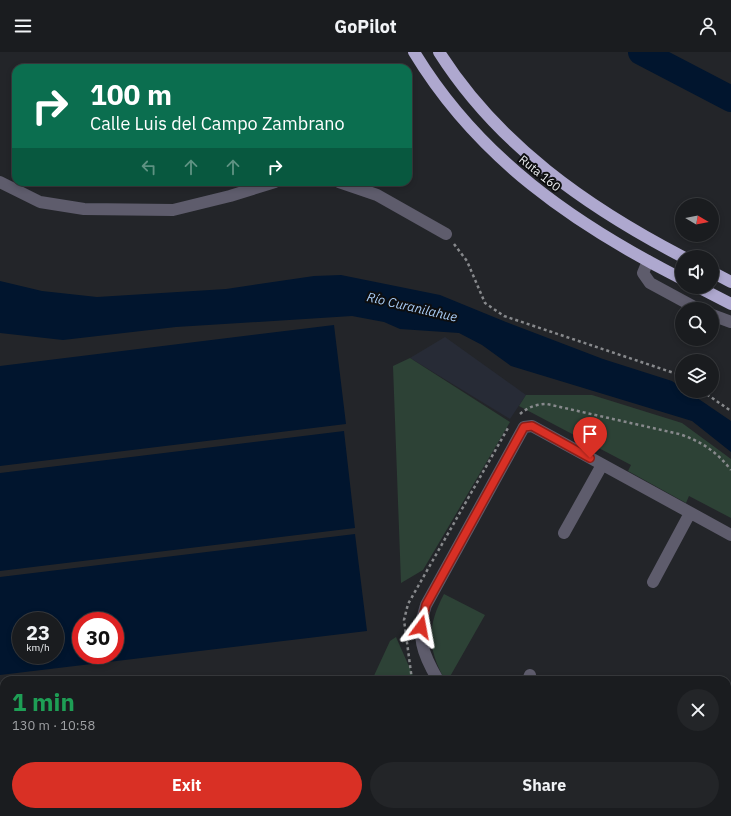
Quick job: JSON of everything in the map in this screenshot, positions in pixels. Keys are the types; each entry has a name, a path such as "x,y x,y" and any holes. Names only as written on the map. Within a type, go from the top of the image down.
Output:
{"highway":[{"name":"Ruta 160","path":"414,52 437,87 457,113 502,160 558,205 611,240 675,275"},
{"name":"Ruta 160","path":"439,52 464,88 494,124 542,167 609,215 675,252"},
{"path":"719,276 731,282"},
{"path":"712,294 731,304"}],"street":[{"path":"0,182 40,202 84,209 173,210 263,186"},
{"path":"350,186 376,195 446,234"},
{"path":"648,261 643,272 650,283 685,302"},
{"path":"719,318 731,322"},
{"path":"436,676 426,660 422,644 421,627 426,605 524,427 532,426 731,535"},
{"path":"564,533 602,465"},
{"path":"653,582 690,513"}],"path":[{"path":"446,234 467,261 485,303 504,316 675,373"},
{"path":"712,398 731,412"},
{"path":"518,416 526,409 538,404 547,404 679,434 697,440 715,452 731,470"},
{"path":"505,431 509,426"}],"shaded area":[{"path":"445,337 526,395 510,419 410,358"}],"green space":[{"path":"410,358 510,422 423,570 401,583 393,366"},
{"path":"526,395 592,395 682,423 731,459 731,518 689,496 686,503 628,471 631,465 519,406"},
{"path":"444,594 485,615 450,676 443,676 432,647 432,627 438,606"},
{"path":"396,637 413,676 374,676 390,641"}],"water":[{"path":"341,275 440,295 603,359 672,381 675,383 675,398 697,398 731,421 731,452 692,421 511,366 482,345 459,333 400,329 384,322 352,316 176,327 63,340 0,333 0,281 42,291 97,297 226,289 314,276"},
{"path":"334,325 346,424 0,466 0,366"},
{"path":"344,431 355,528 0,571 0,473"},
{"path":"355,534 367,631 124,660 124,612 72,612 72,664 92,664 0,675 0,577"}],"waterway":[{"name":"Río Curanilahue","path":"641,52 731,99"}],"route":[{"path":"421,627 426,605 524,427 532,426 590,458"}]}
